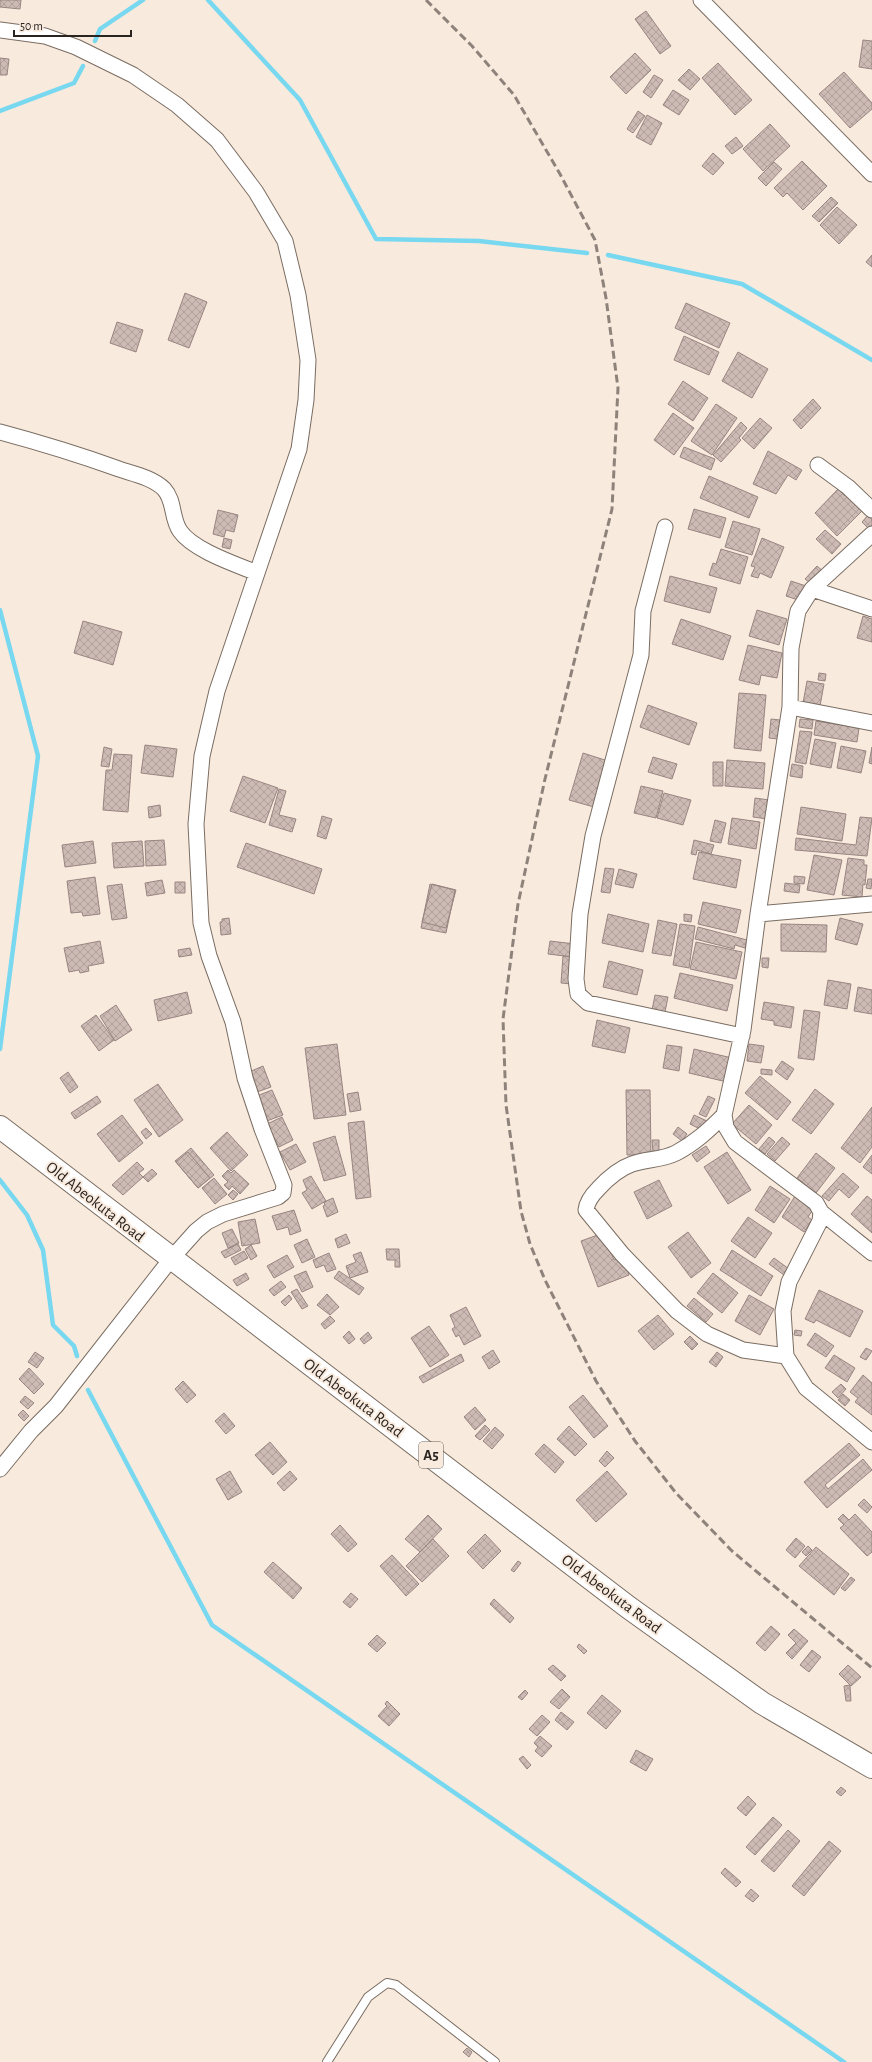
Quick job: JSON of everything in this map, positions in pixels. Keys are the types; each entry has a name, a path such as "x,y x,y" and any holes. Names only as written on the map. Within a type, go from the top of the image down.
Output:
{"highway":[{"name":"Old Abeokuta Road","path":"0,1128 440,1462 628,1607 762,1703 872,1767"}],"street":[{"path":"701,0 872,174"},
{"path":"0,30 45,36 76,47 133,75 177,105 217,140 256,192 285,241 298,295 308,360 306,400 299,449 217,691 202,756 196,824 201,923 209,956 233,1022 245,1078 262,1129 284,1185 283,1193 278,1197 223,1214 207,1222 196,1231 171,1259 56,1406 31,1431 0,1469"},
{"path":"0,432 69,451 152,480 164,489 172,502 177,525 189,540 208,551 257,573"},
{"path":"818,465 848,487 872,510"},
{"path":"665,527 643,612 641,655 593,836 580,914 576,959 578,994 588,1003 742,1036"},
{"path":"872,534 812,589 798,611 791,648 790,707 758,914 742,1036 724,1115 726,1127 735,1142 816,1203 821,1212 872,1253"},
{"path":"812,589 872,609"},
{"path":"790,707 872,723"},
{"path":"758,914 872,904"},
{"path":"724,1115 706,1134 669,1156 632,1164 615,1172 594,1193 587,1203 586,1210 622,1254 677,1310 707,1334 743,1350 786,1356"},
{"path":"821,1212 820,1221 789,1282 782,1311 786,1356 806,1388 872,1442"}],"lane":[{"path":"327,2062 368,1997 387,1983 396,1985 495,2062"}],"building":[{"path":"0,0 21,0 20,9 0,7"},
{"path":"646,11 671,46 660,54 635,19"},
{"path":"863,40 872,41 872,69 859,67"},
{"path":"635,53 651,70 626,94 610,77"},
{"path":"0,58 9,59 7,75 0,75"},
{"path":"718,63 752,100 735,115 702,78"},
{"path":"689,69 700,79 690,90 678,80"},
{"path":"844,72 872,103 872,109 850,128 819,94"},
{"path":"654,75 663,80 651,98 643,92"},
{"path":"673,90 689,100 679,115 663,105"},
{"path":"638,111 645,116 633,133 627,129"},
{"path":"647,115 662,123 651,145 636,137"},
{"path":"770,124 790,146 763,171 743,149"},
{"path":"736,137 743,146 732,154 725,146"},
{"path":"713,153 724,163 713,175 702,166"},
{"path":"802,161 827,186 803,210 787,193 783,197 774,188"},
{"path":"774,162 782,169 766,186 758,178"},
{"path":"831,197 838,203 819,222 812,216"},
{"path":"837,207 857,225 839,244 820,225"},
{"path":"872,255 872,267 866,262"},
{"path":"185,293 207,302 189,348 168,340"},
{"path":"686,303 730,323 719,348 675,328"},
{"path":"117,322 143,330 136,352 110,343"},
{"path":"684,336 719,352 709,375 674,360"},
{"path":"738,352 768,369 752,398 722,381"},
{"path":"683,381 708,398 693,421 668,404"},
{"path":"813,399 821,408 801,429 793,420"},
{"path":"716,404 737,418 712,455 691,441"},
{"path":"673,413 694,428 674,455 654,440"},
{"path":"760,418 772,428 754,449 742,438"},
{"path":"741,422 747,428 739,438 741,440 721,462 713,455"},
{"path":"684,447 715,459 711,470 680,457"},
{"path":"768,451 802,470 796,480 788,475 776,494 753,484"},
{"path":"709,476 758,497 749,518 700,498"},
{"path":"838,489 845,496 846,494 863,510 837,536 815,513"},
{"path":"694,509 726,518 720,538 688,529"},
{"path":"218,510 238,515 234,532 226,530 224,537 213,534"},
{"path":"869,514 872,517 872,525 869,529 862,522"},
{"path":"733,521 760,529 752,555 725,547"},
{"path":"825,530 841,544 832,554 816,539"},
{"path":"224,538 232,540 230,549 222,547"},
{"path":"762,538 784,547 771,578 760,573 758,578 751,576 755,567 751,566"},
{"path":"721,549 748,557 740,584 709,575 713,563 716,564"},
{"path":"817,566 824,572 813,585 805,579"},
{"path":"670,576 717,588 710,613 664,601"},
{"path":"791,581 806,586 801,601 786,596"},
{"path":"757,610 787,619 779,645 749,636"},
{"path":"863,616 872,619 872,642 857,638"},
{"path":"681,619 731,636 723,660 672,644"},
{"path":"83,621 122,632 113,665 74,653"},
{"path":"748,645 782,653 777,678 761,675 759,685 739,680"},
{"path":"819,673 826,674 825,681 818,680"},
{"path":"807,681 824,684 820,706 803,703"},
{"path":"739,693 766,695 761,751 734,748"},
{"path":"648,705 697,723 689,745 640,727"},
{"path":"771,719 780,720 778,739 769,738"},
{"path":"800,719 813,720 812,729 799,727"},
{"path":"816,721 859,728 857,742 814,735"},
{"path":"800,731 812,732 806,764 795,762"},
{"path":"815,739 836,743 831,768 810,764"},
{"path":"145,745 177,749 173,777 141,773"},
{"path":"841,746 866,751 861,773 837,768"},
{"path":"104,747 112,749 109,767 101,766"},
{"path":"872,747 872,764 869,763"},
{"path":"583,753 608,761 594,807 569,800"},
{"path":"114,754 132,755 128,812 103,810 106,770 112,770"},
{"path":"653,757 677,764 672,779 648,772"},
{"path":"727,760 765,763 763,789 725,786"},
{"path":"713,762 723,762 723,786 713,786"},
{"path":"792,764 803,766 802,778 790,776"},
{"path":"243,776 278,788 265,823 230,811"},
{"path":"641,786 663,791 656,818 634,813"},
{"path":"279,789 286,791 279,815 296,819 292,832 269,825"},
{"path":"664,793 691,800 683,825 657,818"},
{"path":"755,798 769,800 767,819 753,817"},
{"path":"160,805 161,816 149,818 148,807"},
{"path":"801,807 846,814 842,841 797,834"},
{"path":"322,816 332,819 326,839 317,836"},
{"path":"860,817 872,818 867,856 795,850 796,838 856,845"},
{"path":"732,818 760,822 756,849 728,844"},
{"path":"715,820 726,823 721,843 710,841"},
{"path":"164,840 166,865 146,866 145,841"},
{"path":"694,840 714,845 711,854 697,850 696,855 691,854"},
{"path":"93,841 96,863 65,867 62,845"},
{"path":"142,841 144,866 114,868 112,843"},
{"path":"246,843 322,869 314,894 237,867"},
{"path":"699,852 741,860 736,888 693,879"},
{"path":"814,855 842,860 834,895 807,890"},
{"path":"848,858 864,860 864,865 867,865 862,897 842,895"},
{"path":"605,868 614,869 610,893 601,892"},
{"path":"619,869 637,874 633,888 615,884"},
{"path":"794,876 805,877 804,884 794,883"},
{"path":"95,877 100,914 83,916 82,912 71,913 67,881"},
{"path":"868,879 872,879 871,889 866,888"},
{"path":"162,880 165,893 147,896 145,883"},
{"path":"175,882 185,882 185,893 175,893"},
{"path":"785,883 800,885 799,893 784,891"},
{"path":"122,884 127,918 112,920 107,886"},
{"path":"430,884 455,890 446,933 421,928"},
{"path":"432,884 456,890 446,928 422,922"},
{"path":"703,902 741,910 736,933 698,924"},
{"path":"608,914 649,924 643,952 602,943"},
{"path":"684,914 692,915 691,922 684,921"},
{"path":"229,918 231,934 221,935 220,922 222,922 222,919"},
{"path":"840,918 863,924 857,945 835,939"},
{"path":"658,920 677,924 671,956 652,953"},
{"path":"680,924 695,926 689,968 673,965"},
{"path":"781,924 827,925 826,952 781,951"},
{"path":"698,927 747,940 745,948 735,945 734,949 695,939"},
{"path":"100,941 104,963 88,966 89,971 80,973 79,970 69,972 64,948"},
{"path":"550,941 575,944 573,957 548,954"},
{"path":"696,942 742,952 736,979 690,969"},
{"path":"190,948 192,955 179,957 178,950"},
{"path":"563,956 574,957 571,984 561,983"},
{"path":"762,958 769,958 768,968 762,967"},
{"path":"609,961 643,970 637,995 603,987"},
{"path":"680,973 733,985 727,1011 674,998"},
{"path":"828,980 851,984 847,1009 824,1005"},
{"path":"858,987 872,990 872,1014 854,1011"},
{"path":"187,992 192,1013 158,1021 154,1000"},
{"path":"655,995 668,997 665,1012 652,1010"},
{"path":"764,1002 794,1007 791,1028 774,1025 774,1021 761,1019"},
{"path":"116,1005 132,1030 115,1041 100,1016"},
{"path":"804,1010 820,1012 814,1060 798,1058"},
{"path":"96,1015 114,1040 99,1051 81,1026"},
{"path":"597,1020 630,1028 625,1053 592,1046"},
{"path":"337,1044 346,1115 314,1119 305,1048"},
{"path":"749,1044 764,1046 761,1063 747,1061"},
{"path":"667,1045 682,1047 679,1071 663,1068"},
{"path":"694,1049 732,1058 727,1082 689,1073"},
{"path":"782,1061 794,1069 787,1080 775,1071"},
{"path":"263,1066 271,1087 257,1092 249,1072"},
{"path":"761,1069 772,1070 772,1075 761,1074"},
{"path":"68,1072 78,1087 70,1093 60,1078"},
{"path":"760,1076 791,1102 777,1120 745,1093"},
{"path":"158,1084 183,1120 159,1137 134,1100"},
{"path":"815,1089 834,1104 811,1134 792,1120"},
{"path":"272,1090 283,1115 264,1122 254,1097"},
{"path":"626,1090 650,1090 651,1155 627,1155"},
{"path":"358,1092 361,1110 350,1112 347,1094"},
{"path":"97,1096 101,1102 75,1119 71,1113"},
{"path":"708,1096 715,1099 706,1117 699,1114"},
{"path":"749,1105 772,1125 756,1144 732,1124"},
{"path":"872,1107 872,1147 860,1163 841,1148"},
{"path":"122,1115 143,1143 119,1162 97,1134"},
{"path":"694,1115 707,1121 702,1130 690,1124"},
{"path":"282,1117 293,1140 279,1147 267,1124"},
{"path":"364,1121 371,1197 356,1199 348,1123"},
{"path":"678,1127 687,1134 682,1141 673,1134"},
{"path":"146,1128 152,1134 146,1139 141,1132"},
{"path":"227,1132 248,1155 231,1171 210,1148"},
{"path":"335,1136 346,1175 324,1181 313,1143"},
{"path":"769,1137 775,1142 765,1154 759,1149"},
{"path":"782,1137 790,1144 775,1161 767,1154"},
{"path":"652,1140 659,1140 659,1153 653,1153"},
{"path":"296,1144 306,1162 290,1170 280,1152"},
{"path":"706,1146 710,1152 697,1162 692,1155"},
{"path":"191,1148 214,1175 198,1188 175,1161"},
{"path":"188,1152 210,1178 198,1188 176,1162"},
{"path":"727,1152 751,1190 728,1204 704,1167"},
{"path":"816,1153 835,1168 816,1193 797,1178"},
{"path":"872,1155 872,1174 863,1167"},
{"path":"137,1162 144,1169 139,1173 143,1177 123,1195 112,1185"},
{"path":"152,1169 157,1174 148,1182 143,1177"},
{"path":"228,1170 231,1173 234,1170 249,1184 240,1194 232,1186 229,1190 224,1185 228,1182 222,1176"},
{"path":"843,1173 859,1187 849,1198 839,1189 829,1201 822,1196"},
{"path":"311,1176 326,1201 312,1209 302,1193 307,1190 303,1180"},
{"path":"214,1178 227,1194 215,1204 202,1188"},
{"path":"659,1180 672,1206 647,1219 634,1192"},
{"path":"770,1186 790,1199 774,1223 755,1210"},
{"path":"233,1190 238,1194 233,1200 228,1195"},
{"path":"795,1196 814,1208 808,1217 812,1220 804,1232 782,1217"},
{"path":"867,1196 872,1200 872,1233 851,1214"},
{"path":"333,1198 338,1212 327,1217 323,1206 325,1205 324,1202"},
{"path":"294,1210 301,1231 290,1235 288,1227 277,1230 272,1216"},
{"path":"748,1217 772,1233 755,1258 731,1241"},
{"path":"255,1219 260,1243 242,1246 238,1222"},
{"path":"232,1229 239,1243 228,1248 222,1233"},
{"path":"688,1232 711,1263 691,1278 668,1247"},
{"path":"603,1233 614,1260 622,1257 629,1275 598,1287 581,1241"},
{"path":"346,1234 350,1243 338,1248 335,1239"},
{"path":"307,1239 315,1257 302,1263 294,1245"},
{"path":"238,1244 241,1250 225,1258 221,1252"},
{"path":"251,1245 257,1256 251,1260 245,1249"},
{"path":"386,1249 399,1249 400,1267 395,1267 395,1260 387,1260"},
{"path":"732,1250 773,1276 761,1296 720,1270"},
{"path":"244,1251 248,1258 235,1265 231,1258"},
{"path":"361,1252 368,1272 350,1278 346,1266 356,1262 353,1255"},
{"path":"329,1253 336,1269 327,1272 324,1265 316,1268 313,1260"},
{"path":"287,1255 294,1267 274,1278 267,1266"},
{"path":"774,1258 789,1269 784,1275 769,1264"},
{"path":"306,1271 313,1287 302,1292 294,1276"},
{"path":"339,1271 364,1288 359,1295 334,1278"},
{"path":"246,1273 249,1279 237,1286 233,1280"},
{"path":"713,1273 738,1293 722,1313 697,1293"},
{"path":"281,1281 286,1287 274,1296 269,1290"},
{"path":"297,1289 308,1306 302,1309 291,1292"},
{"path":"819,1290 863,1311 850,1337 816,1320 814,1323 805,1319"},
{"path":"327,1294 339,1307 330,1315 317,1305"},
{"path":"289,1295 292,1299 285,1306 281,1302"},
{"path":"749,1295 774,1309 760,1335 735,1321"},
{"path":"694,1298 713,1314 706,1322 687,1306"},
{"path":"466,1307 481,1336 464,1345 459,1335 456,1337 452,1329 455,1327 450,1315"},
{"path":"658,1315 674,1334 654,1350 638,1331"},
{"path":"330,1316 335,1321 325,1329 321,1324"},
{"path":"429,1326 449,1355 430,1367 411,1338"},
{"path":"795,1330 802,1331 801,1336 794,1335"},
{"path":"349,1331 355,1339 349,1344 343,1337"},
{"path":"368,1332 372,1338 364,1344 360,1339"},
{"path":"815,1333 834,1346 826,1357 807,1345"},
{"path":"690,1336 698,1344 692,1350 684,1342"},
{"path":"866,1348 872,1351 866,1360 860,1357"},
{"path":"493,1350 500,1362 489,1369 482,1357"},
{"path":"35,1352 44,1358 37,1368 28,1362"},
{"path":"717,1352 723,1357 716,1367 709,1362"},
{"path":"461,1354 464,1361 423,1383 419,1377"},
{"path":"834,1355 855,1368 847,1382 825,1368"},
{"path":"29,1368 44,1384 34,1394 19,1379"},
{"path":"863,1375 872,1383 872,1415 855,1402 858,1398 850,1392"},
{"path":"183,1381 196,1395 187,1403 175,1389"},
{"path":"841,1384 846,1389 838,1398 832,1392"},
{"path":"843,1394 850,1400 845,1406 838,1400"},
{"path":"583,1395 608,1426 594,1438 569,1407"},
{"path":"25,1396 34,1403 28,1409 20,1402"},
{"path":"475,1407 486,1420 475,1430 464,1417"},
{"path":"23,1410 29,1416 24,1421 18,1415"},
{"path":"224,1413 235,1426 226,1434 215,1421"},
{"path":"485,1425 490,1430 480,1440 475,1436"},
{"path":"569,1426 587,1444 575,1456 557,1439"},
{"path":"495,1427 504,1435 492,1449 483,1441"},
{"path":"270,1442 287,1462 273,1475 255,1455"},
{"path":"849,1443 860,1455 825,1485 828,1489 863,1459 872,1470 827,1508 804,1482"},
{"path":"544,1444 564,1462 555,1473 535,1454"},
{"path":"607,1451 614,1458 605,1467 599,1461"},
{"path":"230,1471 242,1492 228,1500 216,1479"},
{"path":"290,1471 297,1479 284,1491 277,1483"},
{"path":"607,1471 627,1494 596,1522 576,1500"},
{"path":"864,1499 872,1507 867,1513 858,1505"},
{"path":"843,1514 849,1520 855,1514 872,1532 872,1552 867,1556 840,1528 844,1525 838,1519"},
{"path":"428,1515 442,1529 420,1552 405,1539"},
{"path":"340,1525 357,1544 348,1552 331,1534"},
{"path":"485,1534 501,1551 483,1569 467,1552"},
{"path":"796,1538 805,1546 795,1558 786,1550"},
{"path":"433,1539 449,1556 422,1582 406,1566"},
{"path":"808,1546 812,1550 806,1556 802,1552"},
{"path":"816,1547 849,1574 834,1595 799,1566"},
{"path":"392,1555 419,1584 406,1596 380,1566"},
{"path":"518,1561 521,1563 514,1572 511,1570"},
{"path":"273,1562 302,1588 293,1599 264,1572"},
{"path":"851,1577 855,1580 845,1591 841,1588"},
{"path":"351,1593 358,1599 350,1608 343,1602"},
{"path":"494,1599 514,1618 510,1623 490,1604"},
{"path":"771,1626 780,1634 765,1651 756,1643"},
{"path":"794,1629 808,1641 792,1659 786,1653 796,1643 788,1635"},
{"path":"377,1635 386,1643 377,1652 368,1644"},
{"path":"579,1644 587,1651 584,1654 577,1647"},
{"path":"812,1650 821,1657 809,1672 800,1665"},
{"path":"553,1665 566,1676 561,1681 548,1669"},
{"path":"848,1665 861,1677 851,1686 839,1674"},
{"path":"850,1685 851,1701 846,1701 844,1686"},
{"path":"562,1689 570,1697 559,1709 550,1702"},
{"path":"525,1690 528,1693 522,1700 518,1697"},
{"path":"602,1695 621,1711 606,1729 587,1713"},
{"path":"387,1701 400,1714 389,1726 378,1716 387,1706 385,1704"},
{"path":"561,1712 574,1722 567,1730 555,1720"},
{"path":"542,1715 550,1722 537,1736 529,1729"},
{"path":"540,1736 552,1746 542,1757 535,1751 538,1747 534,1743"},
{"path":"636,1750 653,1759 646,1771 630,1762"},
{"path":"523,1756 531,1765 527,1769 519,1759"},
{"path":"841,1787 846,1791 841,1796 836,1792"},
{"path":"748,1796 756,1804 746,1816 737,1808"},
{"path":"773,1817 782,1825 755,1855 746,1847"},
{"path":"788,1830 800,1841 774,1872 761,1861"},
{"path":"829,1841 841,1851 804,1896 792,1886"},
{"path":"725,1868 741,1882 736,1887 721,1873"},
{"path":"751,1889 759,1896 753,1902 745,1896"},
{"path":"467,2048 472,2052 469,2057 463,2052"}],"waterway":[{"path":"95,41 100,29 143,0"},
{"path":"208,0 300,100 376,239 479,241 587,253"},
{"path":"0,111 74,83 83,66"},
{"path":"608,255 742,284 872,360"},
{"path":"0,610 38,756 0,1049"},
{"path":"0,1180 27,1215 43,1250 53,1325 74,1346 77,1356"},
{"path":"88,1390 212,1625 844,2062"}],"railway":[{"path":"426,0 472,46 514,95 560,174 595,240 606,298 618,388 612,509 545,779 518,904 503,1019 506,1105 521,1211 530,1244 545,1280 596,1381 635,1441 676,1493 732,1551 872,1668"}]}
